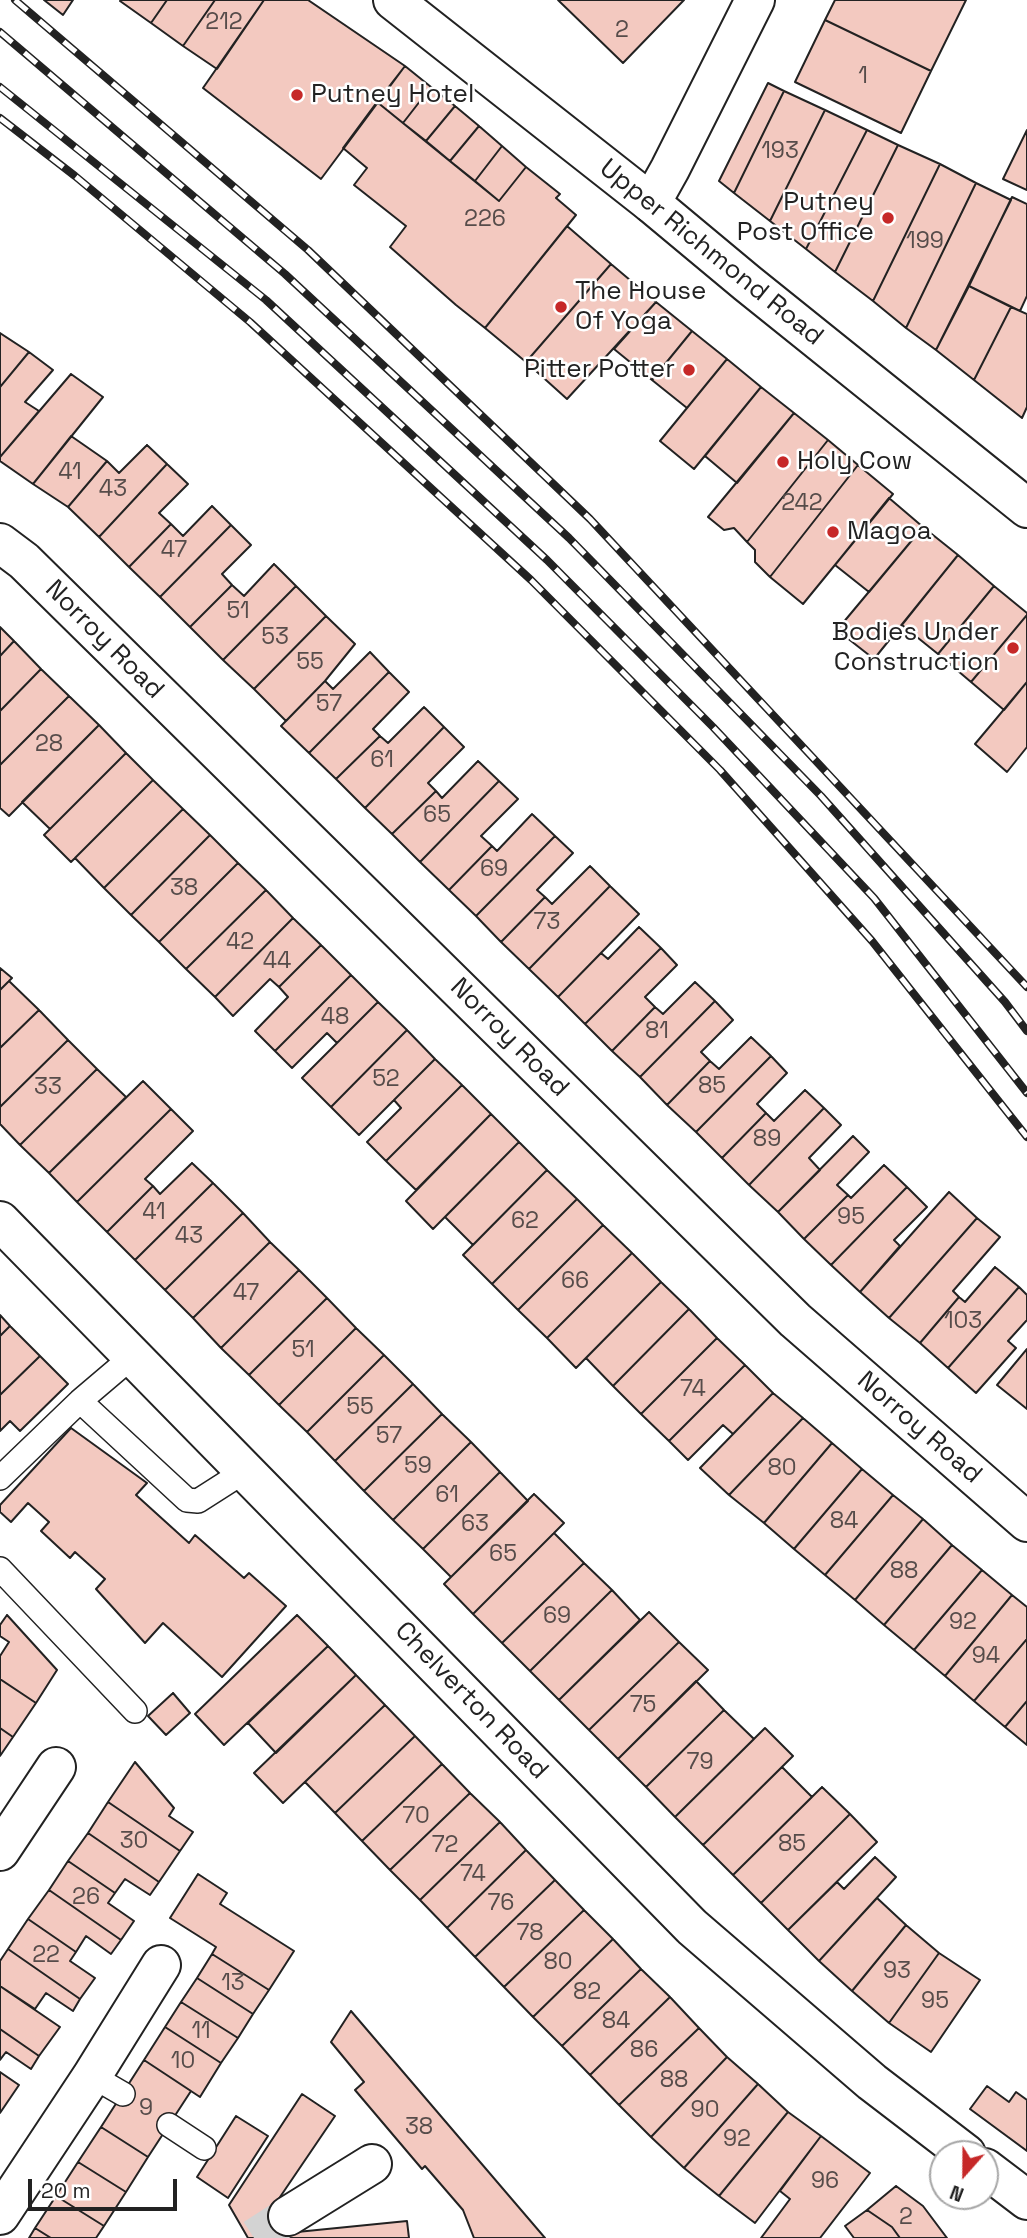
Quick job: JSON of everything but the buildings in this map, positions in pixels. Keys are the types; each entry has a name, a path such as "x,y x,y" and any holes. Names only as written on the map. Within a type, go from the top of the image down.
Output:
{"main road":[{"name":"Upper Richmond Road","path":"393,0 1026,503"},
{"path":"650,202 670,169 755,0"},
{"name":"Norroy Road","path":"0,543 34,571 795,1320 1027,1522"},
{"name":"Chelverton Road","path":"0,1221 692,1927 872,2082 948,2140"},
{"path":"0,1850 56,1767"},
{"path":"0,2215 107,2085 161,1965"},
{"path":"288,2216 372,2164"},
{"path":"999,2179 1027,2200"}],"lane":[{"path":"0,1478 80,1401 133,1356"},
{"path":"80,1401 187,1500 198,1501 245,1471"},
{"path":"0,1569 135,1711"},
{"path":"169,2125 204,2148"}],"tunnel":[{"path":"254,2238 288,2216"}],"railway":[{"path":"15,0 308,250 590,519 1027,987"},
{"path":"0,32 285,274 569,538 821,796 1005,1002 1027,1031"},
{"path":"0,87 266,300 547,560 713,727 874,898 1027,1093"},
{"path":"0,118 75,176 250,322 531,580 720,770 872,941 1027,1137"}],"place":[{"name":"Putney Hotel","path":"297,95"},
{"name":"Putney Post Office","path":"888,218"},
{"name":"The House Of Yoga","path":"561,307"},
{"name":"Pitter Potter","path":"689,370"},
{"name":"Holy Cow","path":"783,462"},
{"name":"Magoa","path":"833,532"},
{"name":"Bodies Under Construction","path":"1013,648"}]}
